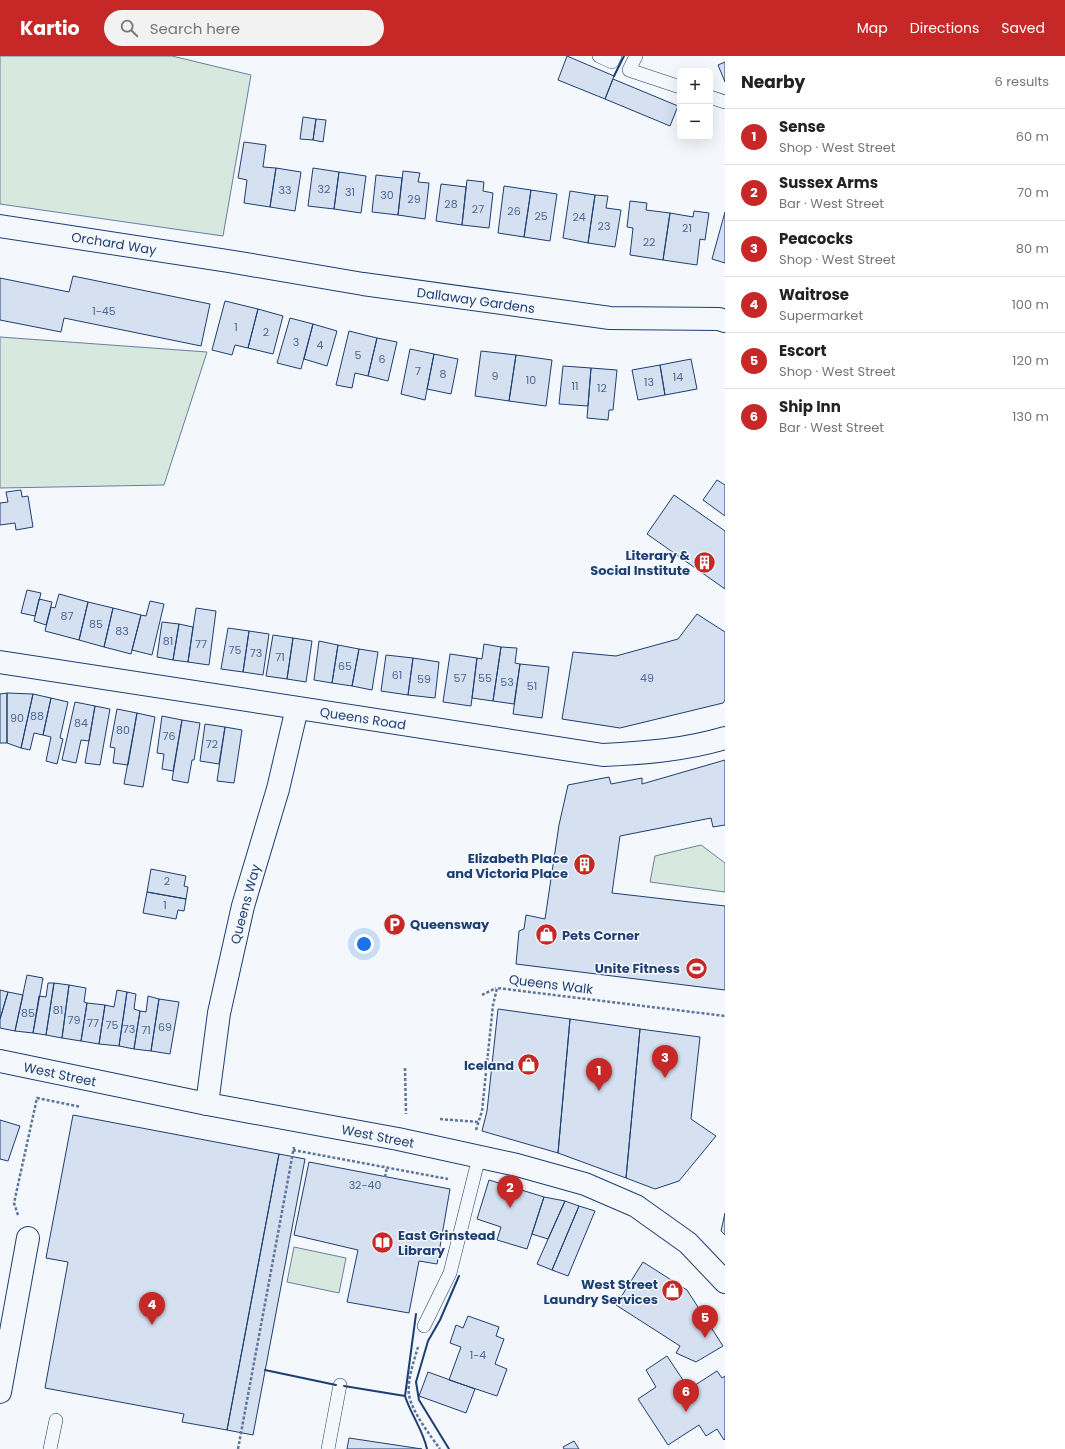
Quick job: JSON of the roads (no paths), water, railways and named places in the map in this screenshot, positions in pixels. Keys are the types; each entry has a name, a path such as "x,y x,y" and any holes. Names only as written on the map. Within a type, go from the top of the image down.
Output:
{"street":[{"name":"Orchard Way","path":"0,226 228,261"},
{"name":"Dallaway Gardens","path":"228,261 363,284 610,318 719,319 725,321"},
{"name":"Queens Road","path":"0,662 603,755 652,753 708,743 725,738"},
{"name":"Queens Way","path":"207,1104 219,1013 243,906 278,789 298,708"},
{"name":"West Street","path":"0,1062 207,1104 398,1139 474,1156 585,1184 636,1206 688,1243 725,1282"},
{"path":"0,1392 28,1238"}],"lane":[{"path":"599,56 612,62 615,56"},
{"path":"636,56 629,70 677,86"},
{"path":"713,98 725,102"},
{"path":"424,1326 450,1273 473,1184 474,1156"},
{"path":"328,1449 340,1385"},
{"path":"50,1449 56,1420"}],"place":[{"name":"Literary & Social Institute","path":"705,562"},
{"name":"Elizabeth Place and Victoria Place","path":"584,865"},
{"name":"Queensway","path":"394,924"},
{"name":"Pets Corner","path":"547,935"},
{"name":"Unite Fitness","path":"696,968"},
{"name":"Iceland","path":"529,1065"},
{"name":"Peacocks","path":"665,1078"},
{"name":"Sense","path":"599,1091"},
{"name":"Sussex Arms","path":"510,1208"},
{"name":"East Grinstead Library","path":"383,1242"},
{"name":"West Street Laundry Services","path":"673,1291"},
{"name":"Waitrose","path":"152,1325"},
{"name":"Escort","path":"705,1338"},
{"name":"Ship Inn","path":"686,1412"}]}
